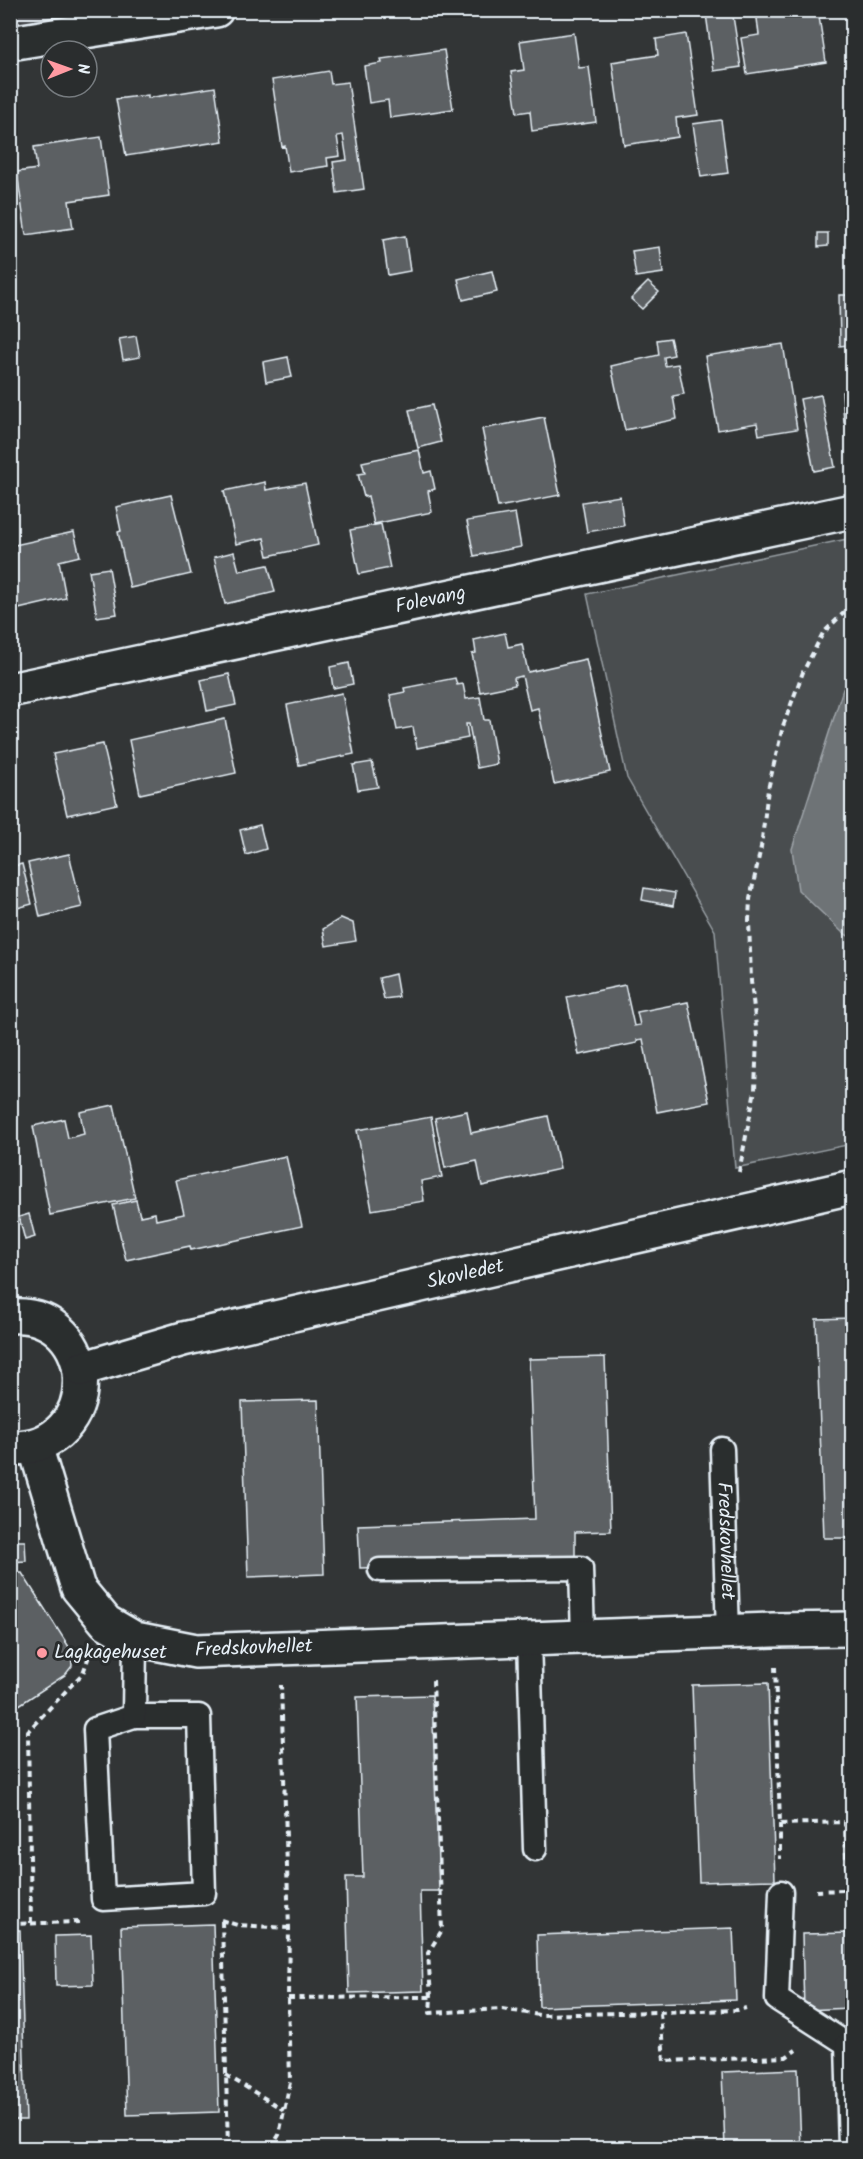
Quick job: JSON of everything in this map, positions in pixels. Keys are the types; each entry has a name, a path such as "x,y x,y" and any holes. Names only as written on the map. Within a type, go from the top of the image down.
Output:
{"street":[{"path":"10,43 216,10"},
{"name":"Folevang","path":"10,690 852,511"},
{"name":"Skovledet","path":"81,1369 183,1339 852,1187"},
{"path":"10,1316 29,1317 53,1327 71,1345 78,1357 81,1369 81,1394 72,1416 56,1435 23,1447"},
{"name":"Fredskovhellet","path":"23,1447 78,1588 106,1622 135,1639 196,1651 528,1638 852,1629"}],"lane":[{"name":"Fredskovhellet","path":"722,1449 728,1632"},
{"path":"380,1569 581,1568 583,1637"},
{"path":"528,1638 535,1849"},
{"path":"134,1716 135,1639"},
{"path":"134,1716 199,1716 204,1893 103,1899 94,1729 134,1716"},
{"path":"781,1892 777,1999 850,2044 850,2148"}],"path":[{"path":"733,1215 742,1153 755,1090 756,1036 749,920 750,900 761,847 768,789 783,726 803,672 823,633 852,605"},
{"path":"31,1923 28,1731 83,1673 102,1617"},
{"path":"773,1630 780,1824 845,1822"},
{"path":"271,2148 279,2134 290,2082 289,1928 280,1648"},
{"path":"434,1696 442,1930 428,1953 430,2013 502,2009 539,2015 738,2010"},
{"path":"781,1892 847,1890 845,1822 852,1813"},
{"path":"204,1893 222,1920 228,2148"},
{"path":"237,1925 289,1928"},
{"path":"288,1998 431,1997"},
{"path":"660,2013 664,2061 786,2056 826,2031"},
{"path":"226,2075 284,2110"}],"shaded area":[{"path":"11,11 144,11 11,33"},
{"path":"852,538 852,1144 735,1168 715,931 627,778 587,594"},
{"path":"852,677 852,938 843,933 798,890 792,849 843,689"}],"building":[{"path":"732,10 741,67 714,71 706,14"},
{"path":"756,10 818,10 826,62 747,74 741,38 759,35"},
{"path":"574,33 579,68 589,67 596,122 532,131 530,111 517,113 511,72 524,70 520,41"},
{"path":"686,34 698,115 676,118 678,137 624,145 612,62 658,55 656,39"},
{"path":"444,50 453,109 390,118 388,100 369,103 364,66 382,63 381,59"},
{"path":"329,71 331,84 348,82 364,189 337,193 333,162 347,160 343,135 337,136 340,156 327,158 328,166 289,172 285,146 282,147 272,80"},
{"path":"215,87 223,141 126,156 116,99 148,95 148,98"},
{"path":"721,120 728,173 701,177 693,124"},
{"path":"101,137 109,195 69,201 73,228 26,235 17,172 37,169 34,147"},
{"path":"818,233 828,233 828,246 818,247"},
{"path":"405,236 410,271 388,275 383,240"},
{"path":"660,247 663,273 636,277 632,251"},
{"path":"492,271 497,292 463,300 458,279"},
{"path":"648,282 659,292 642,309 631,299"},
{"path":"839,295 852,295 852,423 844,423 842,392 849,391 847,345 840,346"},
{"path":"136,336 140,357 123,360 119,339"},
{"path":"670,338 674,355 664,357 665,366 678,364 684,394 673,396 677,419 625,430 611,366 659,355 657,340"},
{"path":"783,344 797,429 759,435 757,423 718,430 705,356"},
{"path":"288,357 292,377 266,382 263,362"},
{"path":"821,395 835,467 814,471 800,399"},
{"path":"432,405 441,442 418,448 409,410"},
{"path":"544,417 560,495 498,507 482,429"},
{"path":"419,450 424,473 431,471 435,489 428,491 432,512 374,524 368,496 364,497 358,474 365,473 362,462"},
{"path":"265,482 266,490 305,483 318,545 268,556 264,538 236,544 224,491"},
{"path":"171,495 191,574 130,588 118,532 121,531 116,507"},
{"path":"620,496 624,526 587,532 582,502"},
{"path":"515,513 521,547 474,556 467,521"},
{"path":"381,524 390,568 359,574 350,530"},
{"path":"74,532 80,556 59,561 66,598 10,611 10,546"},
{"path":"234,552 239,571 268,565 275,592 225,604 214,557"},
{"path":"109,568 117,614 97,617 89,571"},
{"path":"505,633 508,647 522,644 528,672 586,659 610,772 554,784 538,708 530,710 522,676 514,678 515,685 480,692 472,654 476,653 474,640"},
{"path":"349,663 353,684 333,688 330,667"},
{"path":"229,674 236,705 207,711 201,680"},
{"path":"455,678 457,685 463,684 466,699 480,697 484,720 489,720 497,764 477,768 469,724 466,724 468,738 417,748 413,727 397,730 390,695 405,692 404,688"},
{"path":"342,693 354,754 299,765 287,705"},
{"path":"225,719 236,773 140,794 129,740"},
{"path":"103,744 117,804 67,815 53,754"},
{"path":"372,762 378,787 358,790 353,765"},
{"path":"260,825 266,849 246,855 240,830"},
{"path":"69,854 82,907 40,917 28,863"},
{"path":"22,864 32,904 10,910 10,867"},
{"path":"644,888 675,893 673,906 642,900"},
{"path":"341,918 353,923 356,941 326,946 323,929"},
{"path":"395,974 399,997 384,999 379,978"},
{"path":"625,985 634,1026 640,1025 637,1012 688,1002 709,1102 657,1112 643,1039 637,1040 637,1043 579,1055 567,997"},
{"path":"114,1105 135,1198 50,1215 33,1126 64,1119 68,1138 84,1134 80,1112"},
{"path":"467,1111 471,1133 548,1116 560,1169 482,1186 477,1161 445,1168 435,1118"},
{"path":"431,1117 442,1177 421,1181 424,1201 372,1210 357,1130"},
{"path":"286,1156 302,1226 191,1250 190,1246 126,1260 113,1205 136,1200 140,1216 155,1213 156,1220 184,1214 176,1180"},
{"path":"29,1214 35,1237 25,1240 19,1217"},
{"path":"852,1318 852,1538 824,1538 816,1319"},
{"path":"605,1357 611,1531 575,1532 575,1561 360,1568 358,1525 535,1519 529,1359"},
{"path":"318,1400 324,1574 248,1577 242,1402"},
{"path":"10,1541 25,1541 26,1561 10,1562"},
{"path":"10,1573 22,1573 71,1650 72,1666 65,1675 10,1711"},
{"path":"768,1683 775,1880 699,1882 692,1685"},
{"path":"432,1695 439,1891 420,1891 423,1991 349,1993 346,1877 363,1877 357,1697"},
{"path":"10,1834 13,1920 10,1920"},
{"path":"213,1924 219,2112 127,2115 121,1927"},
{"path":"733,1928 736,2000 539,2007 537,1935"},
{"path":"10,1930 20,1930 26,2120 10,2120"},
{"path":"852,1933 852,2008 804,2010 802,1934"},
{"path":"91,1935 93,1985 56,1986 55,1936"},
{"path":"798,2069 801,2148 725,2148 722,2072"}],"place":[{"name":"Lagkagehuset","path":"42,1653"}]}
